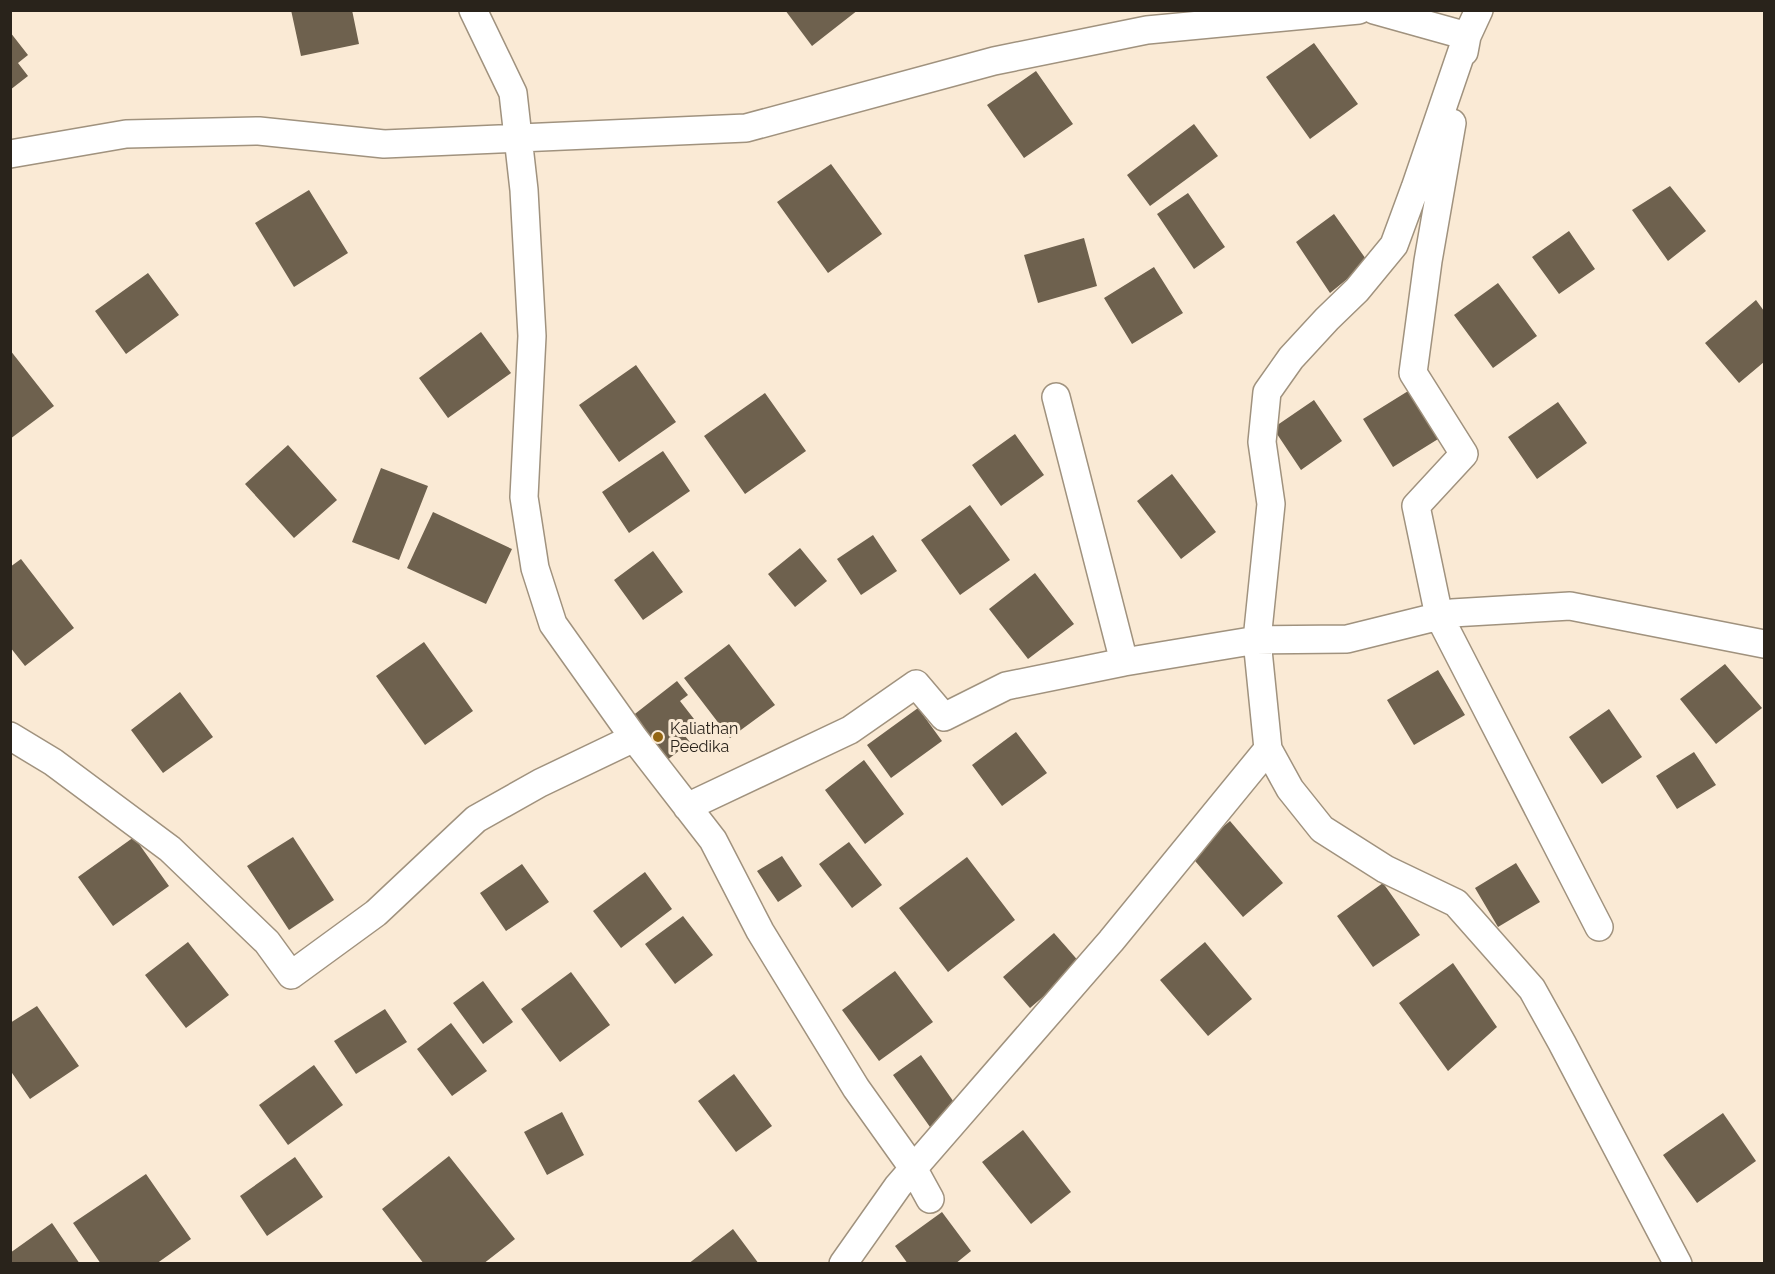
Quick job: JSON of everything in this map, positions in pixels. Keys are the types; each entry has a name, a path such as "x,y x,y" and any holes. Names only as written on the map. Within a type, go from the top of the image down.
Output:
{"street":[{"path":"473,10 513,93 524,190 532,336 524,497 535,568 553,624 634,738 713,840 760,931 856,1088 913,1168 930,1198"},
{"path":"10,154 126,134 259,131 384,144 746,128 994,61 1147,30 1359,10"},
{"path":"1374,10 1467,36"},
{"path":"1479,10 1467,36 1394,245 1358,290 1327,319 1292,358 1267,392 1262,442 1271,504 1257,640 1268,749 1290,789 1322,829 1385,869 1456,903 1532,989 1678,1263"},
{"path":"1467,36 1428,261 1413,373 1464,454 1416,506 1439,616 1599,927"},
{"path":"1056,397 1124,662"},
{"path":"687,807 850,730 916,684 944,717 1006,686 1124,662 1257,640 1347,639 1452,613 1570,606 1764,644"},
{"path":"10,736 53,762 170,849 267,942 291,975 375,913 476,819 540,783 634,738"},
{"path":"843,1263 898,1186 1111,941 1268,749"}],"building":[{"path":"291,10 352,10 359,44 301,56"},
{"path":"785,10 858,10 812,46"},
{"path":"10,32 28,55 18,63 28,76 10,90"},
{"path":"1314,43 1358,104 1310,139 1266,77"},
{"path":"1036,71 1073,124 1024,158 987,105"},
{"path":"1194,124 1218,156 1150,206 1127,175"},
{"path":"831,164 882,234 828,273 777,202"},
{"path":"1670,186 1706,231 1668,261 1632,210"},
{"path":"309,190 348,253 294,287 255,223"},
{"path":"1188,193 1225,247 1194,269 1157,214"},
{"path":"1334,214 1368,262 1330,293 1296,242"},
{"path":"1569,231 1595,269 1559,294 1532,257"},
{"path":"1084,238 1097,286 1038,303 1024,255"},
{"path":"1154,267 1183,313 1132,344 1104,298"},
{"path":"148,273 179,315 126,354 95,311"},
{"path":"1498,283 1537,336 1493,368 1454,315"},
{"path":"1756,300 1764,311 1764,362 1739,383 1705,343"},
{"path":"481,332 511,373 448,418 419,378"},
{"path":"10,350 54,406 10,439"},
{"path":"636,365 676,422 619,462 579,405"},
{"path":"1413,388 1443,436 1393,467 1363,419"},
{"path":"765,393 806,451 745,494 704,436"},
{"path":"1314,400 1342,441 1301,470 1273,428"},
{"path":"1558,402 1587,443 1537,479 1508,437"},
{"path":"1015,434 1044,475 1001,506 972,465"},
{"path":"288,445 337,500 294,538 245,484"},
{"path":"663,451 690,491 629,533 602,492"},
{"path":"381,468 428,486 399,560 352,542"},
{"path":"1172,474 1216,532 1181,559 1137,501"},
{"path":"970,505 1010,560 960,595 921,540"},
{"path":"433,512 512,549 486,604 407,568"},
{"path":"873,535 897,571 861,595 837,559"},
{"path":"800,548 827,581 795,607 768,574"},
{"path":"653,551 683,592 643,620 614,580"},
{"path":"21,559 74,628 25,666 10,647 10,567"},
{"path":"1035,573 1074,624 1028,659 989,609"},
{"path":"424,642 473,711 425,745 376,676"},
{"path":"729,644 775,705 730,738 684,678"},
{"path":"1725,664 1762,708 1716,744 1680,699"},
{"path":"1438,670 1465,715 1414,745 1387,700"},
{"path":"677,681 688,695 680,701 694,719 680,730 690,742 666,761 631,717"},
{"path":"180,692 213,737 163,773 131,730"},
{"path":"918,708 942,741 891,778 867,745"},
{"path":"1609,709 1642,757 1602,784 1569,737"},
{"path":"1016,732 1047,773 1002,806 972,765"},
{"path":"1694,752 1716,785 1677,809 1656,776"},
{"path":"864,760 904,814 865,844 825,790"},
{"path":"1230,821 1283,883 1243,917 1190,855"},
{"path":"134,837 169,886 113,926 78,877"},
{"path":"293,837 334,900 289,930 247,866"},
{"path":"849,842 882,885 852,908 819,864"},
{"path":"782,856 802,886 778,902 757,871"},
{"path":"967,857 1015,920 948,972 899,908"},
{"path":"1516,863 1540,902 1498,927 1475,888"},
{"path":"522,864 549,902 506,931 480,893"},
{"path":"645,872 672,909 621,948 593,911"},
{"path":"1383,883 1420,935 1373,967 1337,916"},
{"path":"683,916 713,955 675,984 645,944"},
{"path":"1054,933 1081,964 1030,1008 1003,977"},
{"path":"188,942 229,995 186,1028 145,975"},
{"path":"1205,942 1252,999 1208,1036 1160,980"},
{"path":"1453,963 1497,1027 1448,1071 1399,1003"},
{"path":"895,971 933,1022 879,1061 842,1010"},
{"path":"571,972 610,1025 560,1062 521,1009"},
{"path":"483,981 513,1022 483,1044 453,1003"},
{"path":"37,1006 79,1066 30,1099 10,1070 10,1023"},
{"path":"385,1009 407,1042 356,1074 334,1041"},
{"path":"451,1023 487,1071 452,1096 417,1049"},
{"path":"921,1055 958,1108 930,1127 893,1075"},
{"path":"314,1065 343,1105 288,1145 259,1105"},
{"path":"734,1074 772,1126 736,1152 698,1101"},
{"path":"562,1112 584,1155 547,1175 524,1132"},
{"path":"1723,1113 1756,1161 1697,1203 1663,1155"},
{"path":"1023,1130 1071,1192 1031,1224 982,1162"},
{"path":"449,1156 515,1239 483,1264 424,1264 382,1209"},
{"path":"295,1157 323,1197 267,1236 240,1196"},
{"path":"146,1174 191,1239 156,1264 101,1264 73,1223"},
{"path":"942,1212 971,1251 955,1264 908,1264 895,1246"},
{"path":"52,1223 80,1264 10,1264 10,1253"},
{"path":"733,1229 759,1264 688,1264"}],"place":[{"name":"Kaliathan Peedika","path":"658,737"}]}
